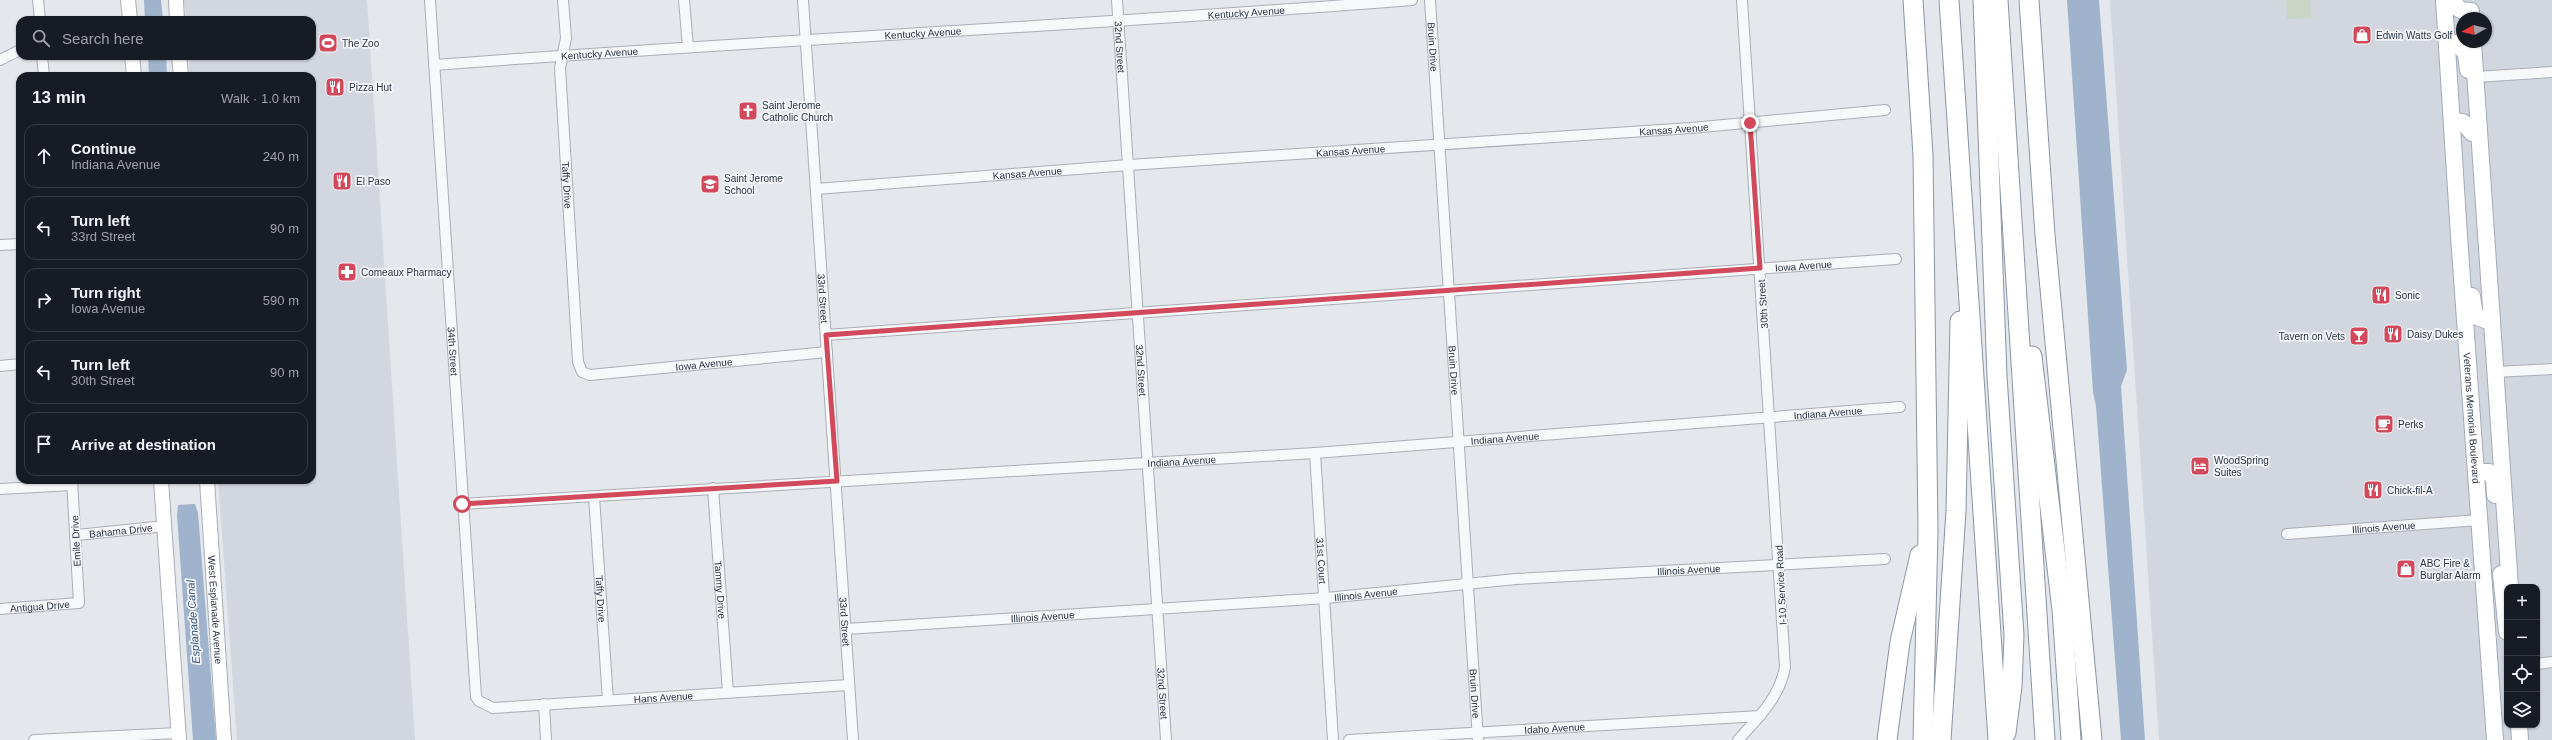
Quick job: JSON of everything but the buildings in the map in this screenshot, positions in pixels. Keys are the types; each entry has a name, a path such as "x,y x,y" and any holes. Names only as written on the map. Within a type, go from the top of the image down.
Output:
{"highway":[{"path":"1913,0 1923,155 1928,531 1923,663 1923,740"},
{"path":"1949,0 1998,740"},
{"path":"1983,0 1997,376 2014,635 2012,686 2004,740"},
{"path":"1998,0 2046,740"},
{"path":"2029,0 2045,235 2092,740"},
{"path":"1941,740 1943,685 1956,511 1961,188"},
{"path":"2013,234 2036,385 2062,610 2071,740"},
{"path":"1887,740 1900,642 1913,578 1928,531"}],"main road":[{"path":"128,0 130,16"},
{"path":"176,0 177,16"},
{"name":"Veterans Memorial Boulevard","path":"2444,0 2448,42 2459,236 2496,740"},
{"path":"2452,0 2460,10 2471,10"},
{"path":"2448,42 2457,43 2466,54 2478,237 2488,260"},
{"path":"2474,48 2510,584"},
{"path":"132,60 134,72"},
{"path":"179,60 180,72"},
{"path":"2452,121 2463,122 2472,133"},
{"path":"2459,236 2465,239 2468,245 2473,311 2480,319 2492,318"},
{"path":"2476,472 2489,472 2494,479 2504,620"},
{"path":"161,484 179,737"},
{"name":"West Esplanade Avenue","path":"206,484 224,740"},
{"path":"2519,728 2520,740"}],"street":[{"path":"38,0 40,16"},
{"name":"34th Street","path":"430,0 462,504 476,697 479,701"},
{"name":"Taffy Drive","path":"563,0 566,38 561,55 560,68 578,362 582,371"},
{"path":"684,0 688,47"},
{"name":"33rd Street","path":"803,0 837,481 853,740"},
{"name":"32nd Street","path":"1117,0 1139,312 1166,740"},
{"name":"Kentucky Avenue","path":"434,64 806,39 1119,21 1412,0"},
{"name":"Bruin Drive","path":"1430,0 1478,736"},
{"name":"30th Street","path":"1742,0 1770,416"},
{"path":"0,60 16,52"},
{"path":"42,60 44,72"},
{"path":"2476,77 2552,72"},
{"name":"Kansas Avenue","path":"816,189 1128,165 1691,128 1885,110"},
{"path":"0,245 16,244"},
{"name":"Iowa Avenue","path":"826,335 1139,312 1450,292 1896,259"},
{"name":"Iowa Avenue","path":"582,371 590,375 827,352"},
{"path":"0,366 16,364"},
{"path":"2496,372 2552,369"},
{"name":"Indiana Avenue","path":"462,504 1315,452 1900,407"},
{"name":"I-10 Service Road","path":"1738,740 1760,716 1782,684 1785,667 1770,416"},
{"name":"31st Court","path":"1315,452 1326,598 1334,740"},
{"path":"0,489 60,484"},
{"name":"Emile Drive","path":"72,484 77,535 79,602"},
{"name":"Tammy Drive","path":"713,488 728,692"},
{"name":"Taffy Drive","path":"594,497 608,700"},
{"name":"Illinois Avenue","path":"2287,534 2480,520"},
{"name":"Bahama Drive","path":"77,535 165,526"},
{"name":"Illinois Avenue","path":"846,629 1326,598 1468,583 1885,559"},
{"name":"Antigua Drive","path":"0,609 79,602"},
{"path":"2540,664 2552,662"},
{"name":"Hans Avenue","path":"479,701 493,708 849,684"},
{"path":"544,704 546,740"},
{"name":"Idaho Avenue","path":"1349,740 1478,736 1760,716"},
{"path":"34,740 179,737"}],"shaded area":[{"path":"184,0 367,0 415,740 237,740 218,484 316,484 316,72 190,72 188,60 316,60 316,16 186,16"},
{"path":"2110,0 2552,0 2552,740 2159,740"}],"green space":[{"path":"2286,0 2310,0 2311,18 2287,19"}],"water":[{"path":"144,0 161,0 163,16 145,16"},
{"path":"2067,0 2099,0 2127,370 2121,386 2145,740 2121,740 2096,406 2093,392"},
{"path":"148,60 166,60 167,72 149,72"},
{"name":"Esplanade Canal","path":"195,504 198,513 216,740 193,740 177,515 178,505"}],"place":[{"name":"Edwin Watts Golf","path":"2362,35"},
{"name":"The Zoo","path":"328,43"},
{"name":"Pizza Hut","path":"335,87"},
{"name":"Saint Jerome Catholic Church","path":"748,111"},
{"name":"El Paso","path":"342,181"},
{"name":"Saint Jerome School","path":"710,184"},
{"name":"Comeaux Pharmacy","path":"347,272"},
{"name":"Sonic","path":"2381,295"},
{"name":"Daisy Dukes","path":"2393,334"},
{"name":"Tavern on Vets","path":"2359,336"},
{"name":"Perks","path":"2384,424"},
{"name":"WoodSpring Suites","path":"2200,466"},
{"name":"Chick-fil-A","path":"2373,490"},
{"name":"ABC Fire & Burglar Alarm","path":"2406,569"}],"route":[{"path":"462,504 837,481 826,335 1139,312 1450,292 1760,268 1750,123"}]}
